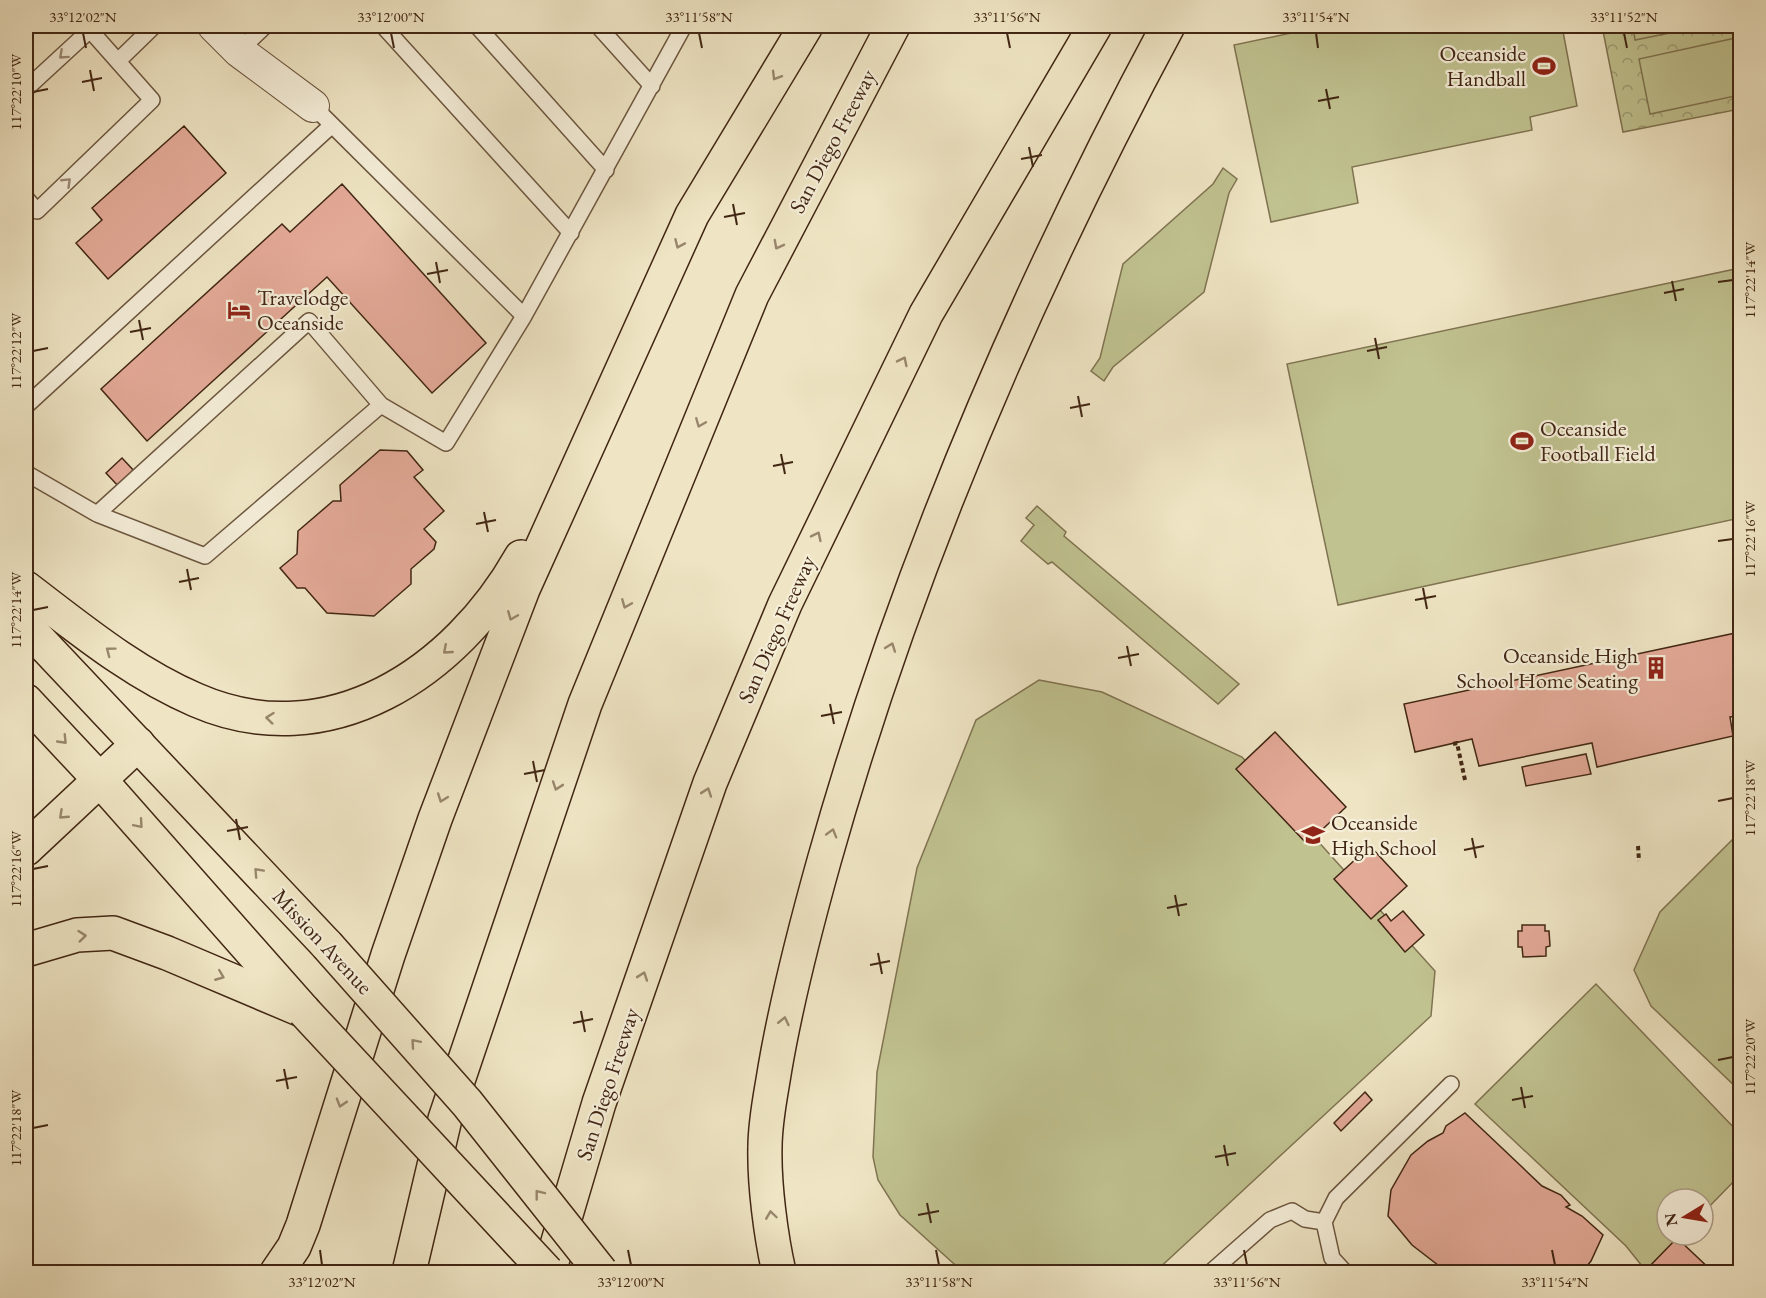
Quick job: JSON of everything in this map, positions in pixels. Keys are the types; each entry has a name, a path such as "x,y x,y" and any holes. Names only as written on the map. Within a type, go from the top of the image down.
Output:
{"main road":[{"path":"278,1272 294,1247 303,1225 388,955 463,741 524,589 692,215 807,26"},
{"name":"San Diego Freeway","path":"409,1272 445,1119 585,704 752,295 893,26"},
{"name":"San Diego Freeway","path":"548,1272 598,1103 702,805 785,604 926,314 1095,26"},
{"path":"779,1272 767,1186 767,1112 781,1031 805,931 858,743 926,549 993,386 1062,231 1168,26"},
{"path":"26,588 127,663 196,700 235,712 273,720 342,711 374,700 400,685 430,664 471,626 508,579 605,410"},
{"name":"Mission Avenue","path":"26,626 327,945 466,1103 602,1272"},
{"path":"26,701 100,780 304,1011 548,1272"},
{"path":"26,849 138,744"},
{"path":"26,950 77,936 113,933 167,953 304,1011"}],"street":[{"path":"214,26 239,51 322,115"}],"lane":[{"path":"118,61 154,26"},
{"path":"239,51 265,26"},
{"path":"383,26 571,233"},
{"path":"477,26 606,170"},
{"path":"597,26 652,86"},
{"path":"98,514 309,321 381,405 446,443 524,316 684,26"},
{"path":"26,89 90,30 152,100 37,211 26,198"},
{"path":"26,406 322,115 524,316"},
{"path":"26,473 98,514 206,556 381,405"},
{"path":"1345,1272 1332,1258 1324,1222 1336,1198 1451,1084"},
{"path":"1211,1272 1270,1220 1292,1211 1305,1219 1324,1222"}],"path":[{"path":"1453,744 1457,743 1466,780"},
{"path":"1638,846 1639,861"}],"green space":[{"path":"1324,26 1562,26 1577,106 1530,117 1532,130 1352,167 1358,203 1271,222 1234,45"},
{"path":"1602,26 1740,26 1740,109 1623,132"},
{"path":"1633,26 1704,26 1635,40"},
{"path":"1740,37 1740,95 1650,114 1639,59"},
{"path":"1223,168 1237,179 1229,193 1204,292 1113,367 1104,381 1091,371 1100,358 1123,264 1213,184"},
{"name":"Oceanside Football Field","path":"1740,268 1740,518 1338,605 1287,364"},
{"path":"1037,506 1066,532 1064,536 1239,684 1218,704 1052,562 1048,564 1021,541 1034,525 1026,518"},
{"path":"1039,680 1102,692 1242,757 1435,971 1431,1016 1155,1272 963,1272 900,1215 878,1180 873,1157 877,1072 917,868 976,720"},
{"path":"1740,832 1740,1091 1651,1006 1634,970 1660,912"},
{"path":"1596,984 1740,1134 1740,1175 1715,1201 1715,1187 1655,1187 1655,1247 1669,1247 1646,1271 1626,1246 1475,1104"}],"building":[{"path":"184,126 226,173 108,279 76,243 102,220 92,208"},
{"name":"Travelodge Oceanside","path":"342,184 486,343 432,393 327,277 147,441 101,389 282,224 290,232"},
{"path":"380,450 407,451 423,470 414,477 444,511 424,529 436,542 434,549 411,569 411,584 374,616 327,613 305,588 297,588 280,568 297,554 298,531 333,501 341,501 340,485"},
{"path":"122,458 136,473 120,488 106,473"},
{"name":"Oceanside High School Home Seating","path":"1740,632 1740,716 1730,717 1733,736 1597,767 1592,743 1479,766 1472,739 1415,752 1404,704"},
{"path":"1275,732 1346,807 1307,844 1236,769"},
{"path":"1586,754 1591,774 1526,786 1522,767"},
{"path":"1370,846 1407,886 1371,919 1334,879"},
{"path":"1403,911 1424,935 1405,952 1378,920 1386,914 1391,921"},
{"path":"1522,925 1545,925 1545,931 1549,931 1550,946 1546,947 1546,956 1523,957 1522,947 1518,947 1518,931 1522,931"},
{"path":"1365,1092 1372,1100 1341,1131 1334,1123"},
{"path":"1465,1113 1542,1186 1561,1195 1570,1205 1566,1207 1582,1216 1603,1235 1591,1261 1582,1272 1447,1272 1412,1245 1388,1216 1391,1190 1411,1155 1428,1141 1443,1133 1446,1126"},
{"path":"1668,1247 1687,1247 1713,1272 1644,1272"}],"place":[{"name":"Oceanside Handball","path":"1544,66"},
{"name":"Travelodge Oceanside","path":"239,310"},
{"name":"Oceanside Football Field","path":"1522,441"},
{"name":"Oceanside High School Home Seating","path":"1656,668"},
{"name":"Oceanside High School","path":"1313,835"}]}
